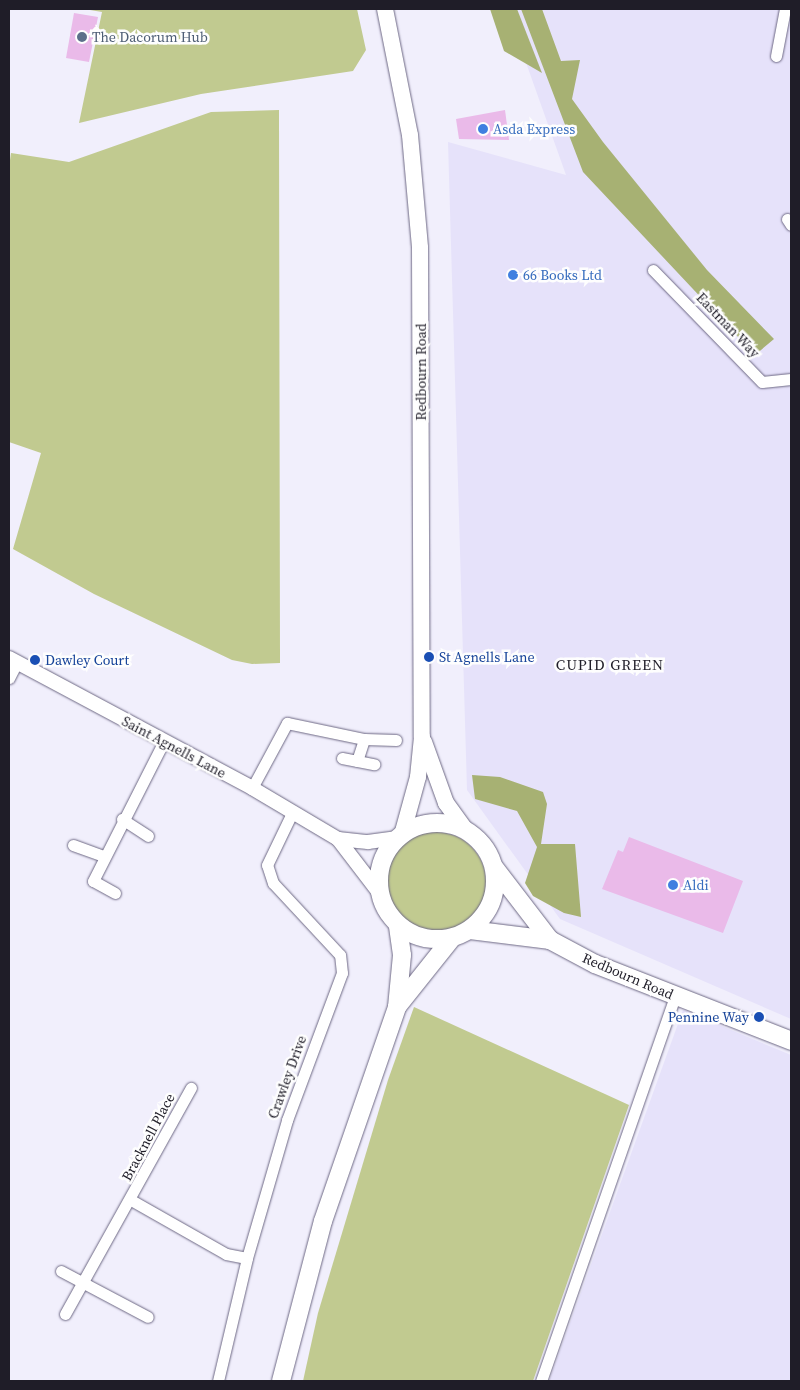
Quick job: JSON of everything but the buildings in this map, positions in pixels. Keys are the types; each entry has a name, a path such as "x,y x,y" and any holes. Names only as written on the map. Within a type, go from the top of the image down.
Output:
{"main road":[{"name":"Redbourn Road","path":"386,9 410,135 420,248 422,737 418,777 400,836"},
{"name":"Redbourn Road","path":"422,737 446,803 465,830"},
{"path":"281,1381 323,1221 397,1007 402,955 398,925 380,894 382,864 400,836 432,823 465,830 488,851 494,866 492,902 470,930 452,938 423,938 398,925"},
{"name":"Redbourn Road","path":"494,866 550,940"},
{"name":"Redbourn Road","path":"470,930 550,940 675,997 791,1041"},
{"path":"397,1007 452,938"}],"street":[{"path":"776,56 785,9"},
{"name":"Eastman Way","path":"653,270 762,382 791,379"},
{"path":"9,678 13,660"},
{"name":"Saint Agnells Lane","path":"13,660 252,788 338,839 380,894"},
{"path":"252,788 287,723 364,739 396,740"},
{"path":"357,761 364,739"},
{"path":"115,893 92,881 122,819 164,741"},
{"path":"342,758 374,764"},
{"name":"Crawley Drive","path":"218,1381 247,1258 287,1120 342,973 340,955 273,883 267,865 292,813"},
{"path":"122,819 148,836"},
{"name":"Saint Agnells Lane","path":"338,839 368,842 400,836"},
{"path":"73,845 103,856"},
{"path":"541,1381 675,997"},
{"name":"Bracknell Place","path":"65,1314 131,1200 191,1088"},
{"name":"Bracknell Place","path":"131,1200 226,1254 247,1258"},
{"path":"61,1271 148,1317"}],"shaded area":[{"path":"512,9 791,9 791,1019 560,919 467,790 448,142 566,175 519,43"},
{"path":"683,1010 791,1055 791,1381 549,1381"}],"green space":[{"path":"84,9 357,9 366,50 353,71 201,94 79,123 102,12"},
{"path":"490,9 517,9 542,73 504,51"},
{"path":"521,9 542,9 561,61 580,60 572,99 603,142 707,270 774,339 755,355 583,172"},
{"path":"279,110 280,663 252,664 232,660 94,594 13,549 41,453 9,442 9,167 11,153 69,162 211,112"},
{"path":"472,775 500,777 543,792 547,804 541,844 575,844 581,917 564,913 533,896 525,883 537,847 517,811 475,799"},
{"path":"436,832 455,836 471,847 482,863 486,882 482,901 471,917 455,928 436,932 417,928 401,917 390,901 386,882 390,863 401,847 417,836"},
{"path":"414,1007 629,1105 533,1381 303,1381 318,1313 388,1080"}],"place":[{"name":"The Dacorum Hub","path":"82,37"},
{"name":"Asda Express","path":"483,129"},
{"name":"66 Books Ltd","path":"513,275"},
{"name":"St Agnells Lane","path":"429,657"},
{"name":"Dawley Court","path":"35,660"},
{"name":"Aldi","path":"673,885"},
{"name":"Pennine Way","path":"759,1017"}],"district":[{"name":"CUPID GREEN","path":"610,665"}]}
